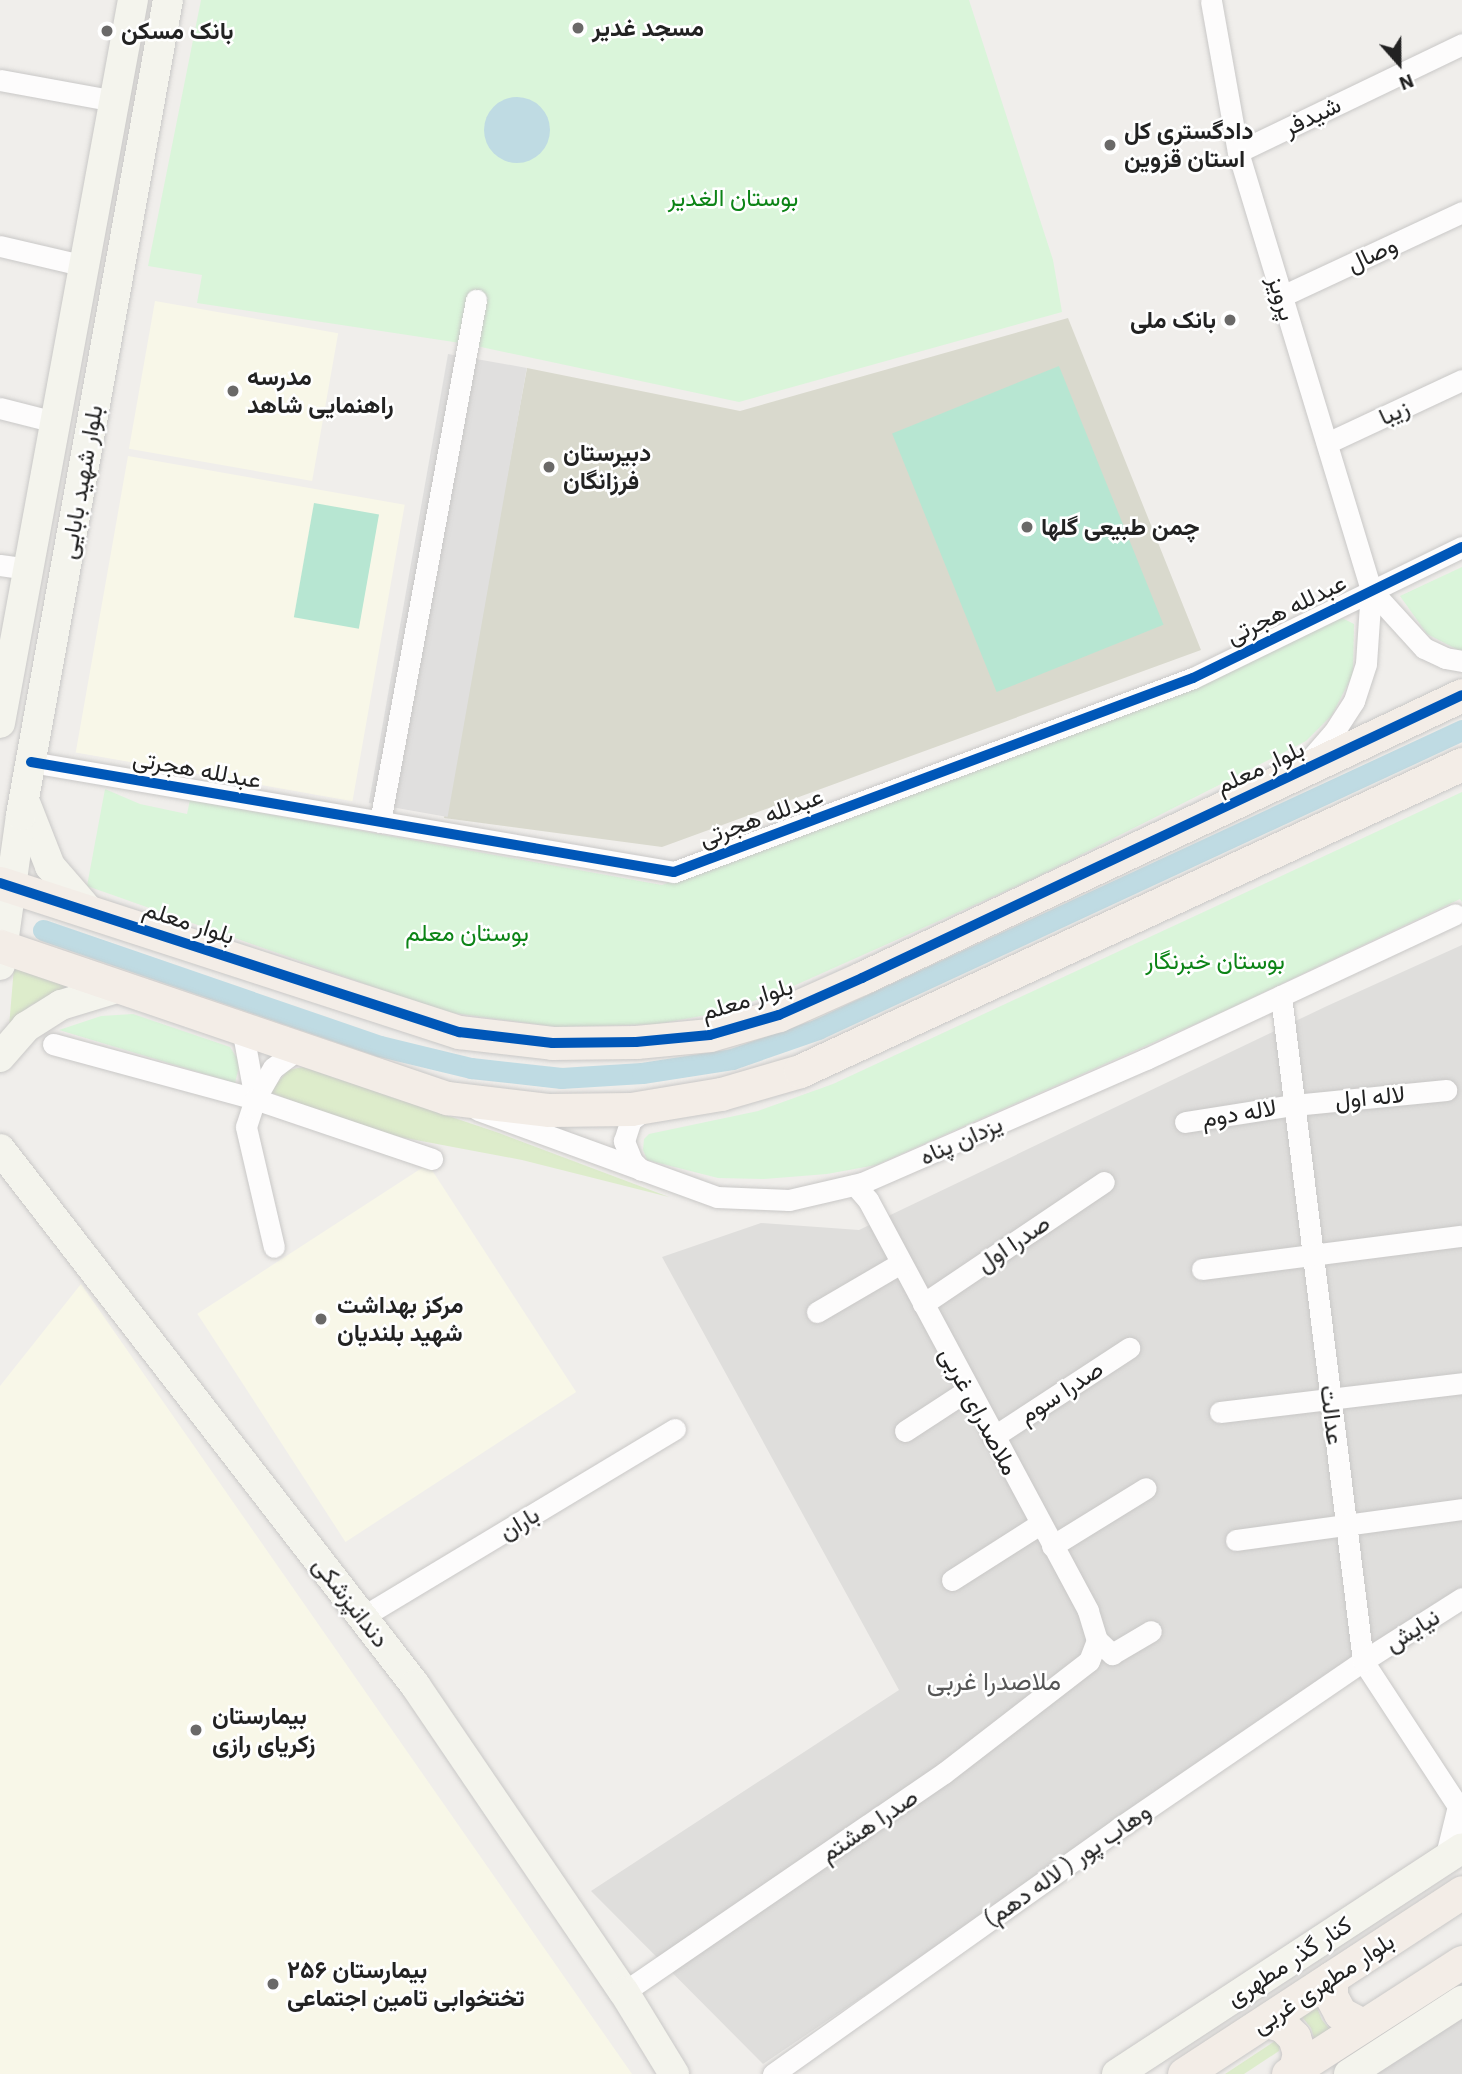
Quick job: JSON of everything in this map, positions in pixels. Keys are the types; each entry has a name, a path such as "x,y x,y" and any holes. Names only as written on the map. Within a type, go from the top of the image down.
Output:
{"main road":[{"name":"بلوار شهید بابایی","path":"0,723 14,567 55,422 133,0"},
{"name":"بلوار شهید بابایی","path":"1,952 6,885 31,762 168,0"},
{"name":"بلوار معلم","path":"6,885 459,1032 552,1043 636,1042 710,1035 779,1015 850,984 1462,695"},
{"path":"1,952 120,987 447,1098 549,1110 652,1105 721,1094 800,1071 1462,764"},
{"path":"24,800 50,866 89,911"},
{"path":"0,1058 26,1027 61,1005 120,987"},
{"name":"دندانپزشکی","path":"0,1149 362,1616 475,1770 624,1992 674,2074"},
{"name":"کنار گذر مطهری","path":"1117,2074 1453,1854"},
{"name":"بلوار مطهری غربی","path":"1184,2074 1462,1892"},
{"path":"1292,2072 1462,1962"},
{"path":"1331,1978 1331,1996 1340,2012 1363,2025"},
{"path":"1350,2074 1462,2001"},
{"path":"1266,2021 1282,2025 1294,2036 1299,2053 1292,2072"}],"street":[{"name":"پرویز","path":"1210,0 1238,152 1371,590 1366,664 1354,701 1333,733 1299,771"},
{"name":"شیدفر","path":"1238,152 1462,44"},
{"path":"0,80 115,101"},
{"name":"وصال","path":"1282,296 1462,212"},
{"path":"0,246 85,265"},
{"path":"380,822 476,300"},
{"name":"زیبا","path":"1326,443 1462,380"},
{"path":"0,408 55,422"},
{"name":"عبدلله هجرتی","path":"31,762 674,872 1193,678 1462,547"},
{"name":"پرویز","path":"1371,590 1424,648 1445,658 1462,661"},
{"name":"یزدان پناه","path":"447,1098 521,1128 717,1198 789,1200 855,1185 1146,1059 1455,914"},
{"name":"عدالت","path":"1281,996 1363,1661 1460,1807"},
{"path":"242,1028 255,1099"},
{"path":"53,1044 255,1099 432,1159"},
{"path":"274,1247 246,1127 255,1099 272,1068 300,1048"},
{"name":"لاله اول","path":"1294,1105 1446,1090"},
{"path":"641,1170 627,1152 625,1130 631,1121 652,1105"},
{"name":"لاله دوم","path":"1185,1122 1294,1105"},
{"name":"صدرا اول","path":"923,1304 1104,1182"},
{"name":"ملاصدرای غربی","path":"855,1185 868,1200 1088,1611 1097,1640"},
{"path":"1202,1269 1313,1257 1461,1236"},
{"path":"817,1312 901,1263"},
{"name":"صدرا سوم","path":"993,1437 1129,1348"},
{"path":"1220,1412 1330,1396 1462,1382"},
{"path":"905,1431 968,1390"},
{"name":"باران","path":"362,1616 675,1429"},
{"path":"1052,1546 1146,1488"},
{"path":"1236,1540 1462,1508"},
{"path":"952,1580 1040,1524"},
{"name":"نيايش","path":"1363,1661 1462,1598"},
{"path":"1097,1640 1112,1654 1151,1631"},
{"name":"صدرا هشتم","path":"624,1992 944,1773 1088,1661 1097,1640"},
{"name":"وهاب پور ( لاله دهم)","path":"773,2074 1119,1828 1363,1661"},
{"path":"1453,1854 1460,1807"}],"shaded area":[{"name":"مدرسه راهنمایی شاهد","path":"155,301 338,333 312,481 129,449"},
{"path":"1068,318 1201,650 662,847 444,818 527,368 740,411"},
{"path":"448,354 527,368 448,817 369,803"},
{"path":"128,456 405,505 352,801 76,752"},
{"path":"1462,945 1462,1592 763,2064 591,1891 899,1690 662,1257 761,1223 859,1230 1327,1006"},
{"path":"428,1164 576,1392 346,1542 197,1314"},
{"name":"بیمارستان زکریای رازی","path":"81,1284 632,2074 0,2074 0,1386"},
{"path":"1462,2017 1462,2074 1373,2074"}],"green space":[{"name":"بوستان الغدیر","path":"201,0 969,0 1053,260 1062,312 739,402 467,344 197,303 202,275 148,266"},
{"name":"چمن طبیعی گلها","path":"1059,366 1164,625 997,692 892,433"},
{"path":"314,503 379,514 359,629 294,617"},
{"path":"1462,567 1462,652 1427,634 1400,596"},
{"name":"بوستان معلم","path":"1342,618 1354,624 1353,674 1332,715 1306,741 1037,877 780,992 718,1013 657,1024 558,1027 445,1012 87,886 105,789 140,804 187,814 190,800 662,885 1179,692"},
{"name":"بوستان خبرنگار","path":"1462,792 1462,902 1460,899 1220,1013 876,1165 827,1174 764,1179 718,1178 647,1160 643,1150 644,1139 649,1134 758,1111 833,1084"},
{"path":"14,967 79,987 31,1005 9,1027"},
{"path":"133,1014 230,1047 240,1063 235,1083 59,1030 101,1016"},
{"path":"303,1067 499,1133 669,1197 522,1160 400,1137 337,1119 270,1092 288,1070"},
{"path":"1315,2003 1322,2020 1332,2032 1315,2041 1311,2028 1299,2013"},
{"path":"1275,2041 1280,2045 1279,2051 1244,2074 1225,2074"}],"water":[{"path":"523,97 541,106 548,117 548,143 541,154 530,161 511,163 493,154 486,143 484,124 493,106 504,99"}],"waterway":[{"path":"43,930 380,1046 471,1068 561,1078 642,1073 732,1059 818,1029 1462,730"}],"cycle path":[{"path":"31,762 674,872 1193,678 1462,547"},
{"path":"0,883 459,1032 552,1043 636,1042 710,1035 779,1015 862,978 1462,695"}],"place":[{"name":"مسجد غدیر","path":"578,28"},
{"name":"بانک مسکن","path":"107,31"},
{"name":"دادگستری کل استان قزوین","path":"1110,145"},
{"name":"بانک ملی","path":"1230,320"},
{"name":"مدرسه راهنمایی شاهد","path":"233,391"},
{"name":"دبیرستان فرزانگان","path":"549,467"},
{"name":"چمن طبیعی گلها","path":"1027,527"},
{"name":"مرکز بهداشت شهید بلندیان","path":"321,1319"},
{"name":"بیمارستان زکریای رازی","path":"196,1730"},
{"name":"بیمارستان ۲۵۶ تختخوابی تامین اجتماعی","path":"273,1984"}],"district":[{"name":"ملاصدرا غربی","path":"994,1681"}]}
